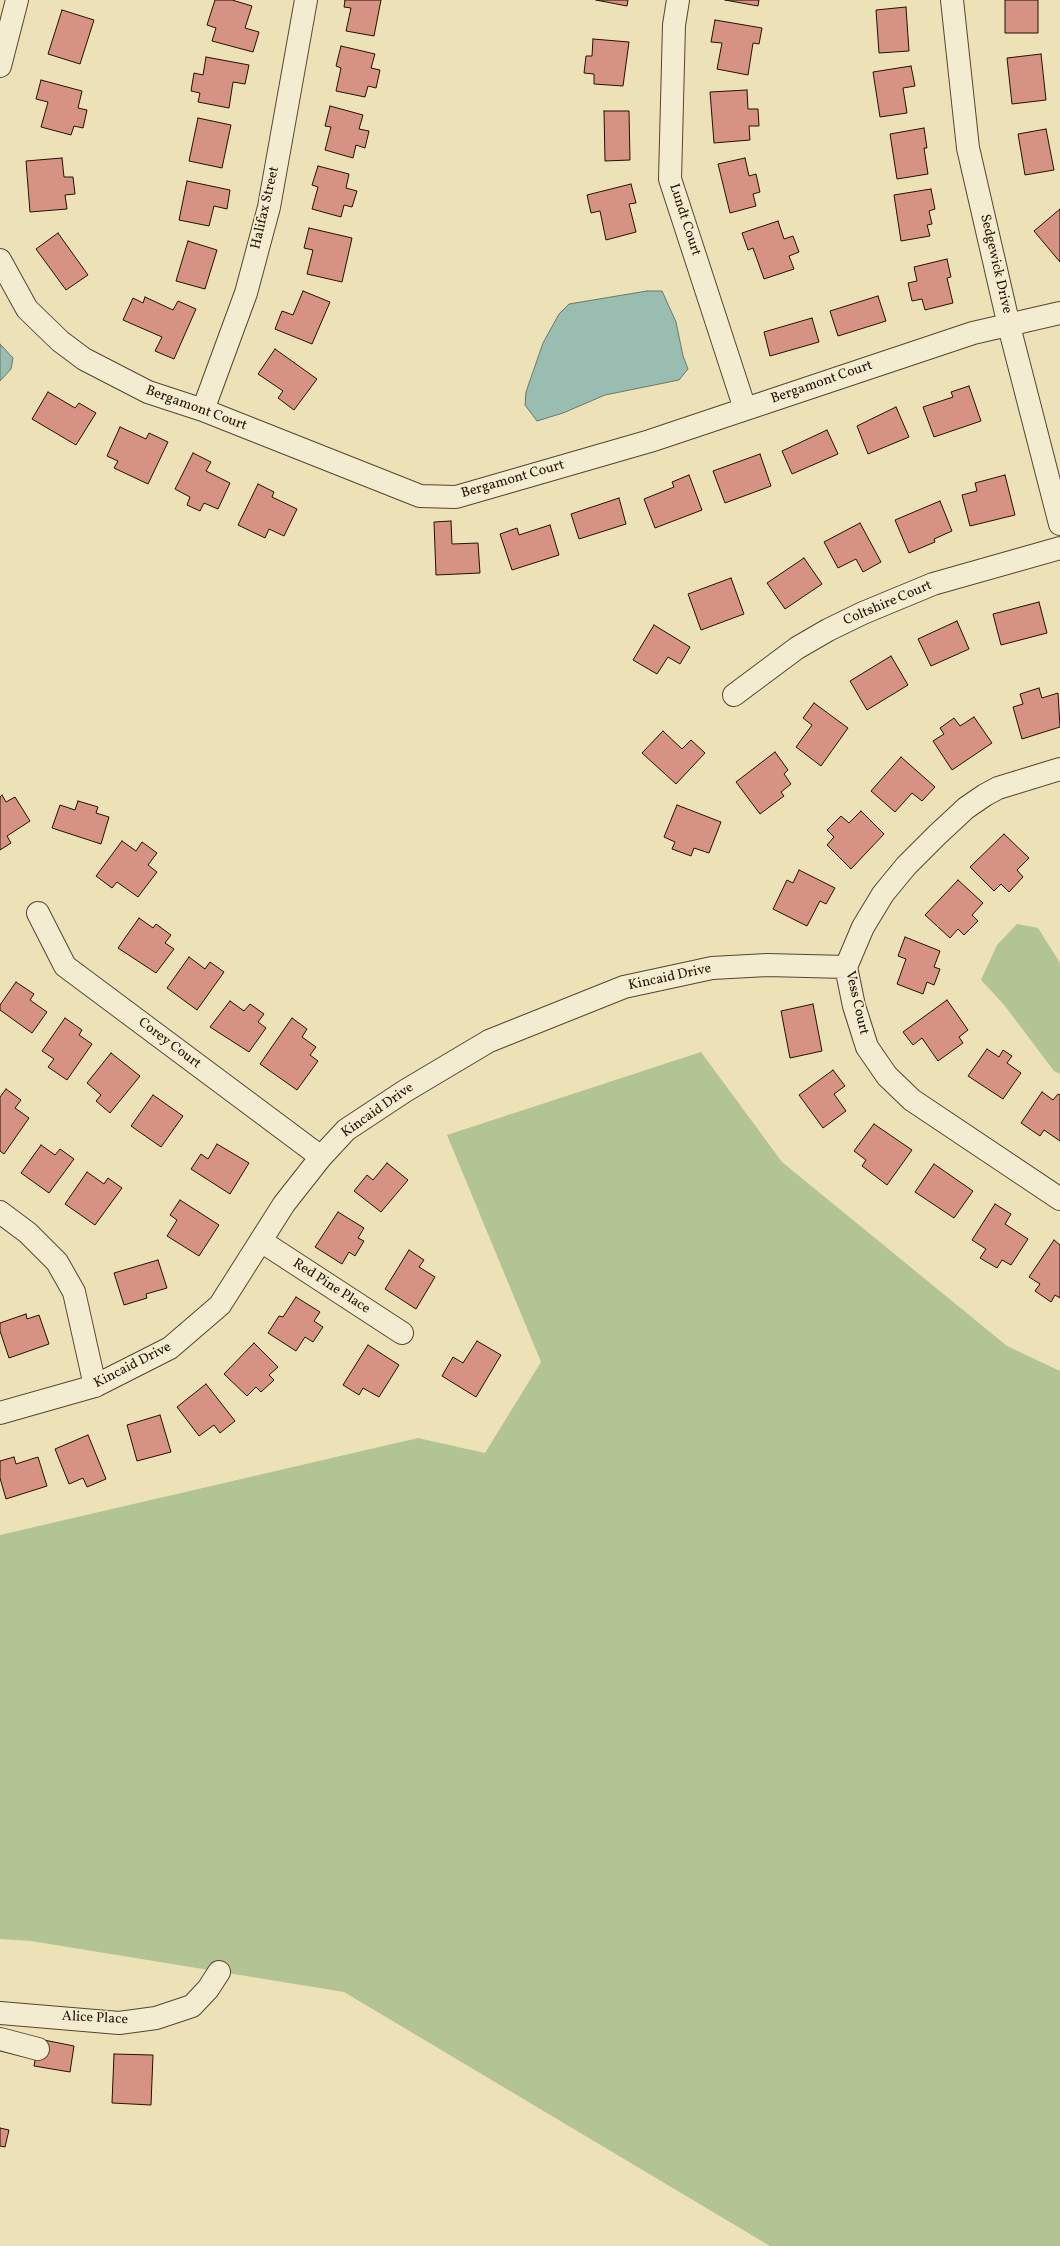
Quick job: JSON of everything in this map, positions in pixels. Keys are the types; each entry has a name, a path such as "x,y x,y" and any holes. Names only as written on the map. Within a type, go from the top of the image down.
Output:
{"street":[{"path":"0,66 17,0"},
{"name":"Halifax Street","path":"203,410 246,293 269,206 306,0"},
{"name":"Lundt Court","path":"678,0 674,25 670,179 745,409"},
{"name":"Sedgewick Drive","path":"952,0 968,148 1009,326 1060,524"},
{"name":"Bergamont Court","path":"0,260 27,309 60,341 84,359 148,392 203,410 420,496 456,497 650,441 973,333 1009,326 1060,313"},
{"name":"Coltshire Court","path":"734,695 797,648 828,630 863,613 933,584 1060,548"},
{"name":"Vess Court","path":"1060,769 998,788 966,808 906,866 883,894 863,927 846,967 854,1006 866,1047 887,1076 912,1100 1060,1199"},
{"name":"Corey Court","path":"38,913 65,966 321,1157"},
{"name":"Kincaid Drive","path":"0,1413 95,1386 170,1348 220,1306 284,1204 321,1157 346,1130 405,1091 489,1041 624,987 712,968 767,965 846,967"},
{"path":"0,1212 28,1233 57,1262 74,1292 95,1386"},
{"name":"Red Pine Place","path":"261,1241 402,1333"},
{"name":"Alice Place","path":"0,2013 119,2023 156,2018 192,2006 208,1989 219,1972"},
{"path":"0,2039 38,2049"}],"green space":[{"path":"1017,924 1038,928 1060,963 1060,1074 1054,1071 1005,1006 981,980 997,945"},
{"path":"701,1052 782,1162 1007,1346 1060,1371 1060,2246 770,2246 344,1992 31,1941 0,1939 0,1535 418,1438 485,1453 541,1362 447,1135"}],"water":[{"path":"647,291 662,291 676,322 683,356 688,369 679,380 605,395 563,413 537,421 525,405 526,392 543,343 559,314 569,304"},
{"path":"0,344 13,358 11,369 0,381"}],"building":[{"path":"215,0 232,0 252,6 245,28 259,32 253,52 212,41 216,28 207,25"},
{"path":"345,0 381,0 374,36 346,31 351,8 344,7"},
{"path":"596,0 628,0 627,6"},
{"path":"725,0 759,0 758,6"},
{"path":"1005,0 1038,0 1038,33 1005,33"},
{"path":"906,7 909,51 879,53 876,10"},
{"path":"62,10 94,20 80,64 48,54"},
{"path":"715,20 762,28 759,44 753,43 748,75 717,69 722,43 711,42"},
{"path":"593,39 629,42 623,86 594,84 594,74 584,73 586,56 592,56"},
{"path":"341,46 375,54 371,68 380,70 376,88 368,86 365,97 336,91 341,68 336,66"},
{"path":"1041,54 1046,100 1012,104 1007,58"},
{"path":"206,57 249,65 245,84 233,82 229,108 198,102 200,93 191,91 194,73 203,75"},
{"path":"911,66 915,86 903,88 907,113 880,117 873,72"},
{"path":"41,80 82,91 78,108 87,110 83,128 74,126 71,135 41,127 48,102 36,99"},
{"path":"747,90 748,109 758,109 759,126 749,126 750,140 714,143 710,92"},
{"path":"330,106 363,115 359,129 369,131 365,148 356,145 353,158 325,150 331,127 325,126"},
{"path":"604,111 629,111 630,160 605,161"},
{"path":"198,118 231,125 222,168 189,161"},
{"path":"924,128 927,148 924,148 928,174 897,179 890,134"},
{"path":"1046,129 1054,170 1025,175 1018,134"},
{"path":"62,158 64,177 73,177 75,194 65,195 67,209 30,212 26,161"},
{"path":"745,158 749,176 756,174 760,192 753,194 756,206 730,213 718,164"},
{"path":"318,166 349,174 346,188 357,191 352,207 344,205 341,217 312,209 318,187 312,185"},
{"path":"187,181 230,190 227,209 214,206 209,226 179,220"},
{"path":"631,184 636,203 629,204 636,232 606,240 600,211 591,213 587,195"},
{"path":"931,189 935,209 929,211 932,224 927,225 930,236 901,241 894,195"},
{"path":"1060,209 1060,262 1034,231"},
{"path":"778,221 784,239 793,236 799,252 789,256 794,269 764,279 753,248 748,250 742,233"},
{"path":"309,228 352,238 342,282 307,274 313,250 304,248"},
{"path":"58,233 88,275 66,290 36,249"},
{"path":"188,241 217,250 205,289 176,281"},
{"path":"947,259 951,277 947,278 953,303 925,310 922,299 912,301 908,283 917,281 914,267"},
{"path":"303,291 330,302 312,344 275,329 282,311 293,315"},
{"path":"878,296 886,321 838,336 830,311"},
{"path":"145,297 173,310 178,301 196,309 174,359 155,351 162,337 123,320 133,298 143,303"},
{"path":"812,318 819,342 770,356 764,332"},
{"path":"275,349 317,379 294,410 278,398 283,391 258,374"},
{"path":"969,386 981,421 934,437 923,407 953,397 951,392"},
{"path":"48,392 75,408 79,403 96,413 76,445 32,419"},
{"path":"896,407 909,437 868,454 857,426"},
{"path":"120,427 146,439 149,433 168,442 148,484 114,468 118,461 107,456"},
{"path":"827,430 838,454 792,474 782,451"},
{"path":"193,453 211,462 206,471 230,483 218,509 204,503 200,511 187,505 190,497 175,489"},
{"path":"760,454 771,486 725,503 713,471"},
{"path":"689,475 702,510 655,528 644,499 674,487 672,482"},
{"path":"1005,475 1015,515 970,526 962,495 977,491 975,483"},
{"path":"258,484 274,492 272,497 297,509 284,536 269,529 265,538 238,525"},
{"path":"619,498 626,524 579,539 571,514"},
{"path":"940,501 952,531 934,539 935,542 909,553 895,520"},
{"path":"451,521 452,544 478,543 480,573 436,575 434,522"},
{"path":"860,523 881,562 863,572 856,559 838,568 824,542"},
{"path":"550,525 559,555 512,570 500,534 517,528 519,535"},
{"path":"804,558 822,584 785,609 767,583"},
{"path":"731,578 744,614 701,630 688,594"},
{"path":"1039,602 1047,633 1001,645 993,614"},
{"path":"957,621 969,649 931,666 918,639"},
{"path":"654,625 690,647 680,664 668,657 657,674 633,660"},
{"path":"891,656 908,685 867,710 850,681"},
{"path":"1039,688 1042,698 1058,693 1060,727 1022,739 1013,707 1023,704 1020,694"},
{"path":"814,703 848,728 821,766 796,747 812,725 803,718"},
{"path":"974,717 992,743 952,770 933,741 944,734 940,728 954,718 960,726"},
{"path":"663,731 682,749 691,740 705,753 676,784 642,753"},
{"path":"775,752 788,770 784,774 791,784 781,792 784,796 760,814 736,782"},
{"path":"901,757 935,787 922,801 912,793 895,812 871,791"},
{"path":"2,795 6,802 15,797 30,821 7,836 11,843 0,850 0,797"},
{"path":"78,801 98,807 96,813 109,817 101,844 52,828 60,805 75,810"},
{"path":"677,805 721,822 709,853 694,848 691,856 672,849 675,842 664,837"},
{"path":"861,811 884,834 851,869 827,845 834,837 827,830 841,816 849,823"},
{"path":"1004,834 1029,858 1017,870 1023,877 1009,892 1001,884 994,891 970,867"},
{"path":"122,841 136,851 142,842 157,853 148,865 157,872 138,897 117,882 112,888 96,876"},
{"path":"799,870 835,888 826,904 820,901 807,926 773,909 787,880 793,883"},
{"path":"958,880 983,903 972,915 978,921 964,935 958,929 950,938 925,915"},
{"path":"139,918 153,928 156,924 171,935 165,943 174,949 156,973 118,948"},
{"path":"905,937 940,951 934,967 940,969 934,985 927,982 923,994 897,984 906,959 898,956"},
{"path":"189,957 205,969 210,962 224,972 197,1010 167,988"},
{"path":"16,982 34,994 30,1000 47,1012 32,1033 0,1010 0,1005"},
{"path":"947,1000 968,1030 959,1037 963,1043 938,1061 922,1038 913,1045 903,1032"},
{"path":"230,1001 244,1011 250,1004 264,1014 258,1022 266,1028 249,1052 210,1027"},
{"path":"813,1004 822,1051 790,1058 781,1011"},
{"path":"65,1018 82,1030 79,1035 92,1044 67,1080 48,1067 54,1059 42,1051"},
{"path":"292,1018 307,1029 302,1037 316,1047 310,1055 318,1061 297,1090 260,1064"},
{"path":"987,1049 999,1057 1003,1050 1012,1056 1007,1063 1021,1073 1003,1099 968,1076"},
{"path":"111,1053 140,1076 110,1113 96,1101 101,1095 87,1083"},
{"path":"833,1070 845,1086 834,1094 846,1111 823,1128 799,1095"},
{"path":"6,1089 21,1100 15,1108 29,1118 4,1154 0,1151 0,1097"},
{"path":"1042,1092 1053,1100 1058,1094 1060,1095 1060,1141 1044,1130 1040,1136 1021,1123"},
{"path":"153,1095 183,1116 161,1147 131,1126"},
{"path":"874,1124 912,1150 887,1185 862,1166 866,1160 854,1151"},
{"path":"217,1144 249,1163 230,1194 191,1169 201,1154 208,1159"},
{"path":"41,1145 55,1155 60,1149 74,1159 49,1193 21,1173"},
{"path":"387,1163 408,1180 381,1212 354,1191 367,1175 373,1180"},
{"path":"934,1164 973,1191 954,1218 915,1192"},
{"path":"87,1172 104,1184 108,1178 122,1188 95,1225 65,1204"},
{"path":"180,1200 219,1225 199,1256 167,1236 177,1220 170,1215"},
{"path":"995,1204 1011,1214 1005,1224 1028,1239 1011,1265 1002,1260 997,1268 980,1258 986,1249 972,1240"},
{"path":"338,1212 364,1228 358,1238 364,1241 355,1256 349,1252 342,1264 315,1247"},
{"path":"1054,1240 1060,1245 1060,1298 1055,1295 1051,1302 1035,1291 1040,1284 1029,1277"},
{"path":"409,1250 424,1260 419,1267 435,1277 416,1309 385,1289"},
{"path":"158,1260 167,1288 146,1294 147,1298 124,1305 114,1273"},
{"path":"296,1297 320,1312 314,1321 323,1327 313,1342 305,1337 296,1351 268,1333 279,1316 283,1317"},
{"path":"26,1314 27,1319 39,1315 49,1344 9,1358 0,1331 0,1323"},
{"path":"477,1341 501,1355 476,1397 442,1376 453,1357 463,1363"},
{"path":"254,1343 278,1367 269,1375 274,1380 261,1392 256,1387 247,1396 224,1374"},
{"path":"368,1345 399,1365 379,1397 363,1388 359,1395 343,1385"},
{"path":"206,1384 235,1421 220,1433 214,1425 199,1436 177,1407"},
{"path":"160,1415 171,1452 137,1461 127,1425"},
{"path":"88,1435 106,1479 87,1487 83,1478 69,1484 55,1449"},
{"path":"14,1457 16,1464 38,1457 47,1486 6,1499 0,1478 0,1461"},
{"path":"39,2039 74,2046 70,2072 34,2066"},
{"path":"114,2054 153,2055 151,2105 112,2103"},
{"path":"0,2128 9,2130 5,2147 0,2146"}]}
